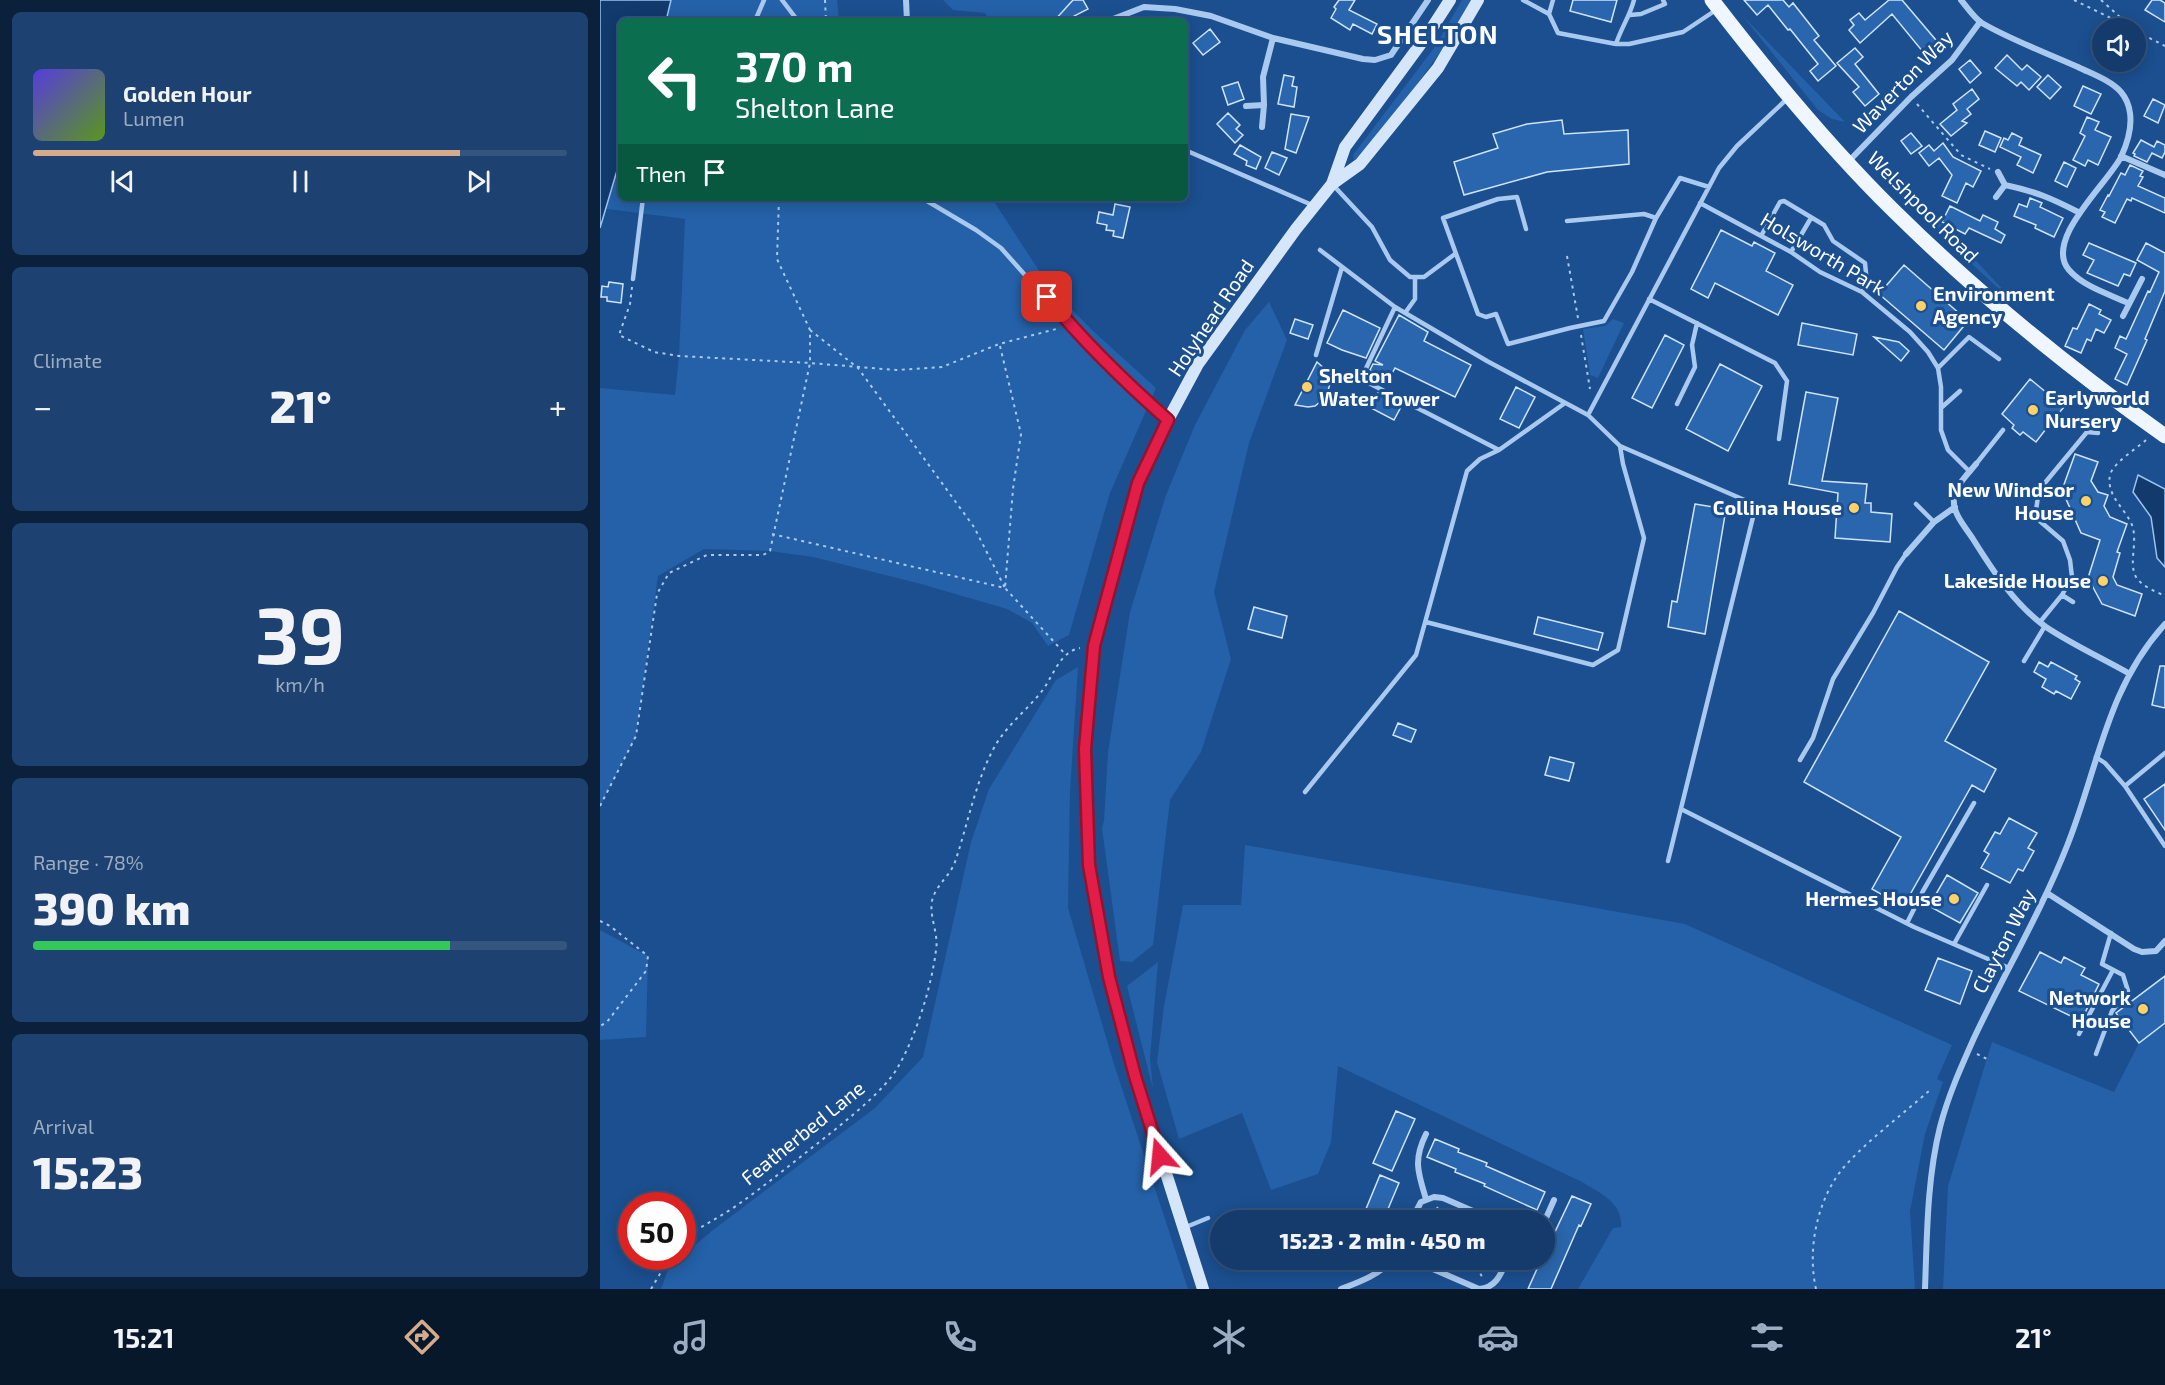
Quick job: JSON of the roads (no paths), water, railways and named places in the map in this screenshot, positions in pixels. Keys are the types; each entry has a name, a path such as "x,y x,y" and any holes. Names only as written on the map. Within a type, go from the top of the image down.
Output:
{"main road":[{"name":"Holyhead Road","path":"1332,184 1345,147 1428,34 1450,0"},
{"name":"Holyhead Road","path":"1203,1289 1135,1076 1109,977 1089,865 1085,749 1094,646 1138,483 1198,364 1332,184 1360,164 1438,68 1478,0"},
{"name":"Welshpool Road","path":"1715,4 1789,97 1848,162 1891,208 1967,281 2081,373 2165,435"}],"street":[{"path":"906,0 907,18"},
{"path":"1116,18 1144,7 1175,9 1211,16 1274,38 1375,60 1391,55 1428,0"},
{"path":"1961,0 1980,22 2102,78 2121,92 2127,101 2130,126 2121,156 2080,213 2066,239 2063,261 2077,278 2128,303"},
{"name":"Waverton Way","path":"1848,162 1911,97 1952,60 1980,22"},
{"path":"1262,128 1263,77 1274,38"},
{"path":"1246,106 1264,105"},
{"path":"2121,156 2165,175"},
{"path":"1998,172 2005,185"},
{"path":"2005,185 2031,190 2080,213"},
{"path":"1996,197 2005,185"},
{"path":"2123,316 2142,279"},
{"path":"1976,464 1958,488 1954,498 1954,507 2006,588 2043,624 2092,655 2130,674"},
{"path":"1906,554 1934,522 1954,507"},
{"name":"Clayton Way","path":"1925,1289 1932,1171 1940,1127 1958,1073 2068,846 2115,702 2151,640 2165,624"},
{"path":"2047,893 2134,949 2142,952 2156,951 2165,941"},
{"path":"1426,1134 1417,1157 1417,1167 1426,1199"},
{"path":"1417,1210 1421,1202 1434,1197 1443,1198 1471,1210"},
{"path":"1550,1210 1554,1200"},
{"path":"1341,1289 1382,1270"},
{"path":"1434,1270 1479,1289 1486,1289 1494,1285 1503,1270"}],"lane":[{"path":"756,18 764,0"},
{"path":"782,0 796,18"},
{"path":"1523,0 1550,14"},
{"path":"1553,0 1550,14 1558,33 1616,44 1629,44 1683,32 1715,4"},
{"path":"1616,44 1623,22 1630,15 1634,0"},
{"path":"1630,15 1641,14 1665,4 1663,0"},
{"path":"1588,415 1719,168 1737,146 1789,97"},
{"path":"1188,151 1315,206"},
{"path":"1526,229 1517,197 1498,199 1443,218 1478,314 1486,317 1496,314 1508,344 1570,327 1604,321 1632,272 1656,218 1680,178 1709,187"},
{"path":"1332,184 1371,227 1389,260 1410,277 1424,277 1455,254"},
{"path":"633,279 643,201"},
{"path":"927,201 1001,248 1071,327 1168,420"},
{"path":"1761,236 1780,202 1784,201 1824,225 1833,241 1865,262 1867,284 1862,292"},
{"name":"Holsworth Park","path":"1700,203 1791,252 1820,272 1862,292 1910,332 1928,352 1938,368 1941,387 1941,430 1945,443 1958,462 1970,472"},
{"path":"1567,221 1644,214 1656,218"},
{"path":"1791,252 1811,218"},
{"path":"1320,250 1395,307 1588,415 1620,446 1756,505 1683,810 1668,861"},
{"path":"1316,355 1342,267"},
{"path":"1405,313 1415,298 1415,277"},
{"path":"1649,299 1775,363 1787,381 1779,439"},
{"path":"1395,307 1361,379 1499,450"},
{"path":"1677,404 1695,367 1692,345 1697,323"},
{"path":"1938,368 1969,337 1998,359"},
{"path":"1941,408 1960,391"},
{"path":"1305,792 1416,655 1467,471 1480,459 1499,450 1565,403"},
{"path":"1976,464 2003,430"},
{"path":"2024,661 2043,624 2072,577 2070,560 2063,541 2035,517 2039,490 2087,432 2098,434"},
{"path":"1426,622 1593,664 1617,650 1644,538 1620,446"},
{"path":"1916,504 1934,522"},
{"path":"1800,760 1813,738 1833,678 1906,554"},
{"path":"2062,595 2073,602"},
{"path":"2125,786 2165,753"},
{"path":"2096,757 2105,763 2125,786 2165,846"},
{"path":"1907,923 1974,803"},
{"path":"1683,810 1914,927 2009,968"},
{"path":"1954,944 1987,885"},
{"path":"2096,1054 2112,1011 2128,991 2123,975 2102,964 2111,933"},
{"path":"2079,1034 2113,970"},
{"path":"1183,1228 1208,1218"}],"place":[{"name":"Environment Agency","path":"1921,306"},
{"name":"Shelton Water Tower","path":"1307,387"},
{"name":"Earlyworld Nursery","path":"2033,410"},
{"name":"New Windsor House","path":"2086,501"},
{"name":"Collina House","path":"1854,508"},
{"name":"Lakeside House","path":"2103,581"},
{"name":"Hermes House","path":"1954,899"},
{"name":"Network House","path":"2143,1009"}],"district":[{"name":"SHELTON","path":"1438,35"}]}
